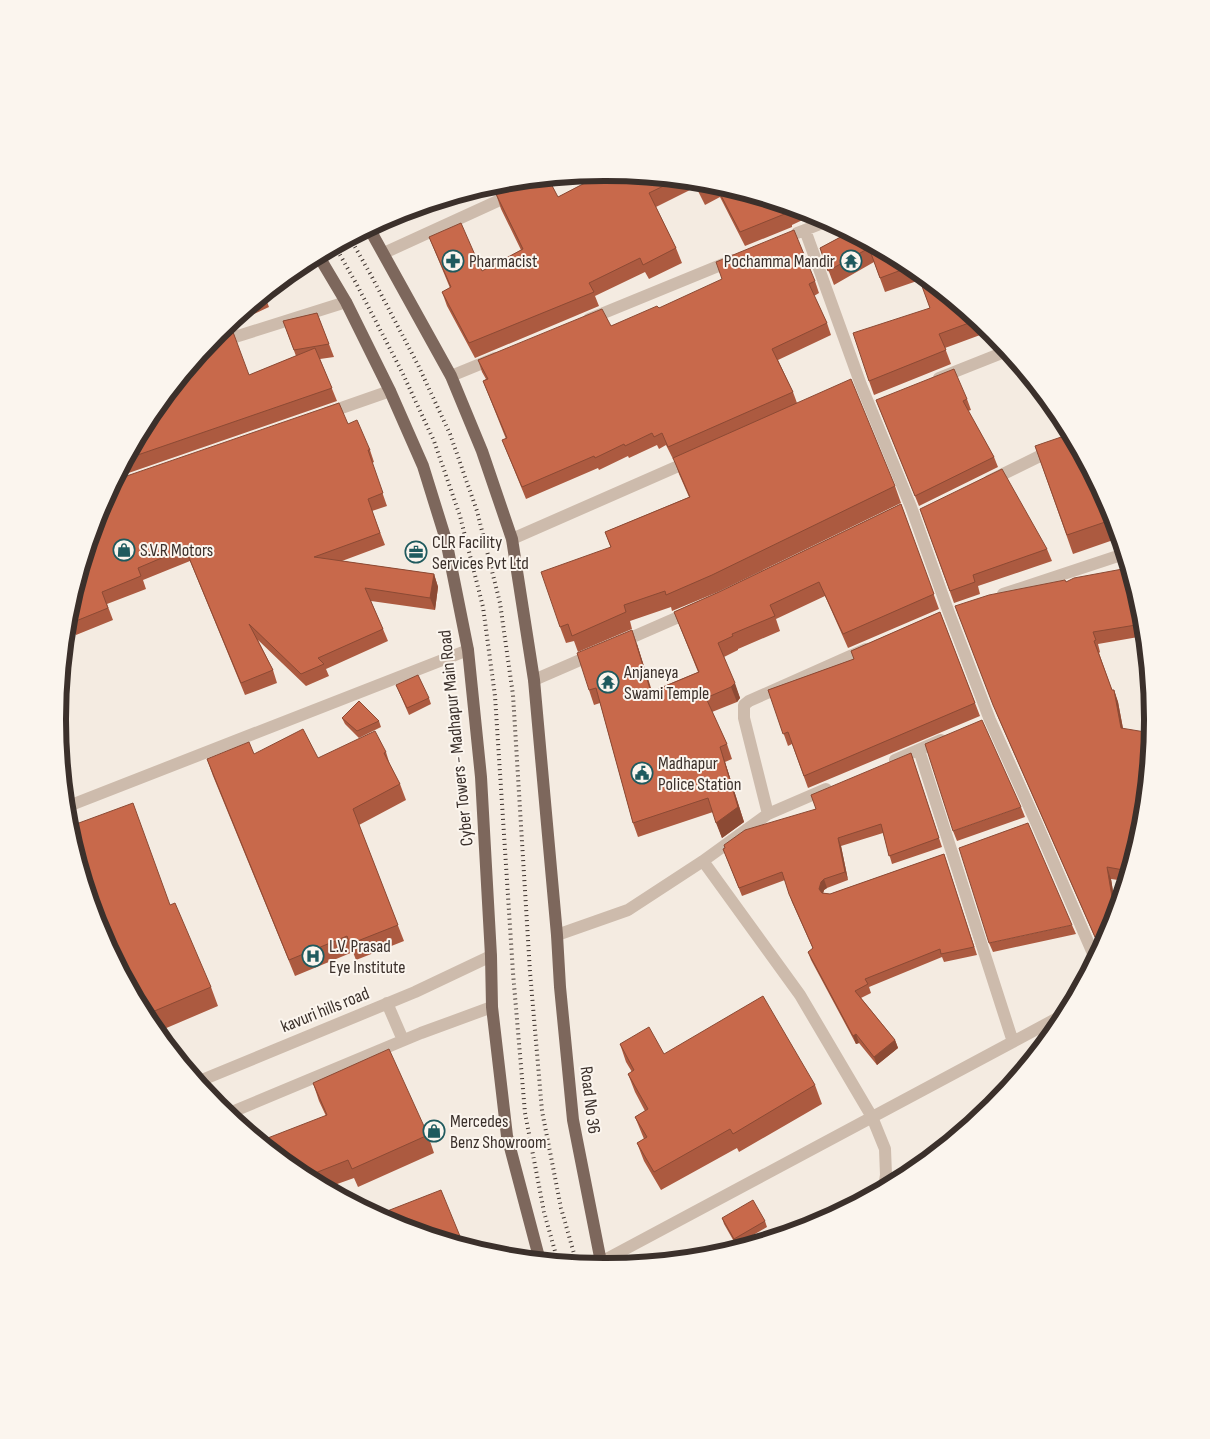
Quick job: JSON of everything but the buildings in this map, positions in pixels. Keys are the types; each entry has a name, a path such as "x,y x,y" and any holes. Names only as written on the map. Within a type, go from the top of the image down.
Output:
{"main road":[{"path":"372,234 451,376 482,451 512,539 534,680 557,935"},
{"name":"Cyber Towers - Madhapur Main Road","path":"322,262 346,302 390,391 423,466 446,540 468,650 481,776 492,1007"},
{"name":"Road No 36","path":"557,935 573,1120 601,1258"},
{"path":"492,1007 507,1136 538,1254"}],"street":[{"path":"384,253 525,189"},
{"path":"787,238 818,225"},
{"path":"805,230 856,387 874,404 949,613 985,722 1091,951"},
{"path":"578,324 742,256"},
{"path":"222,341 346,302"},
{"path":"451,376 505,354"},
{"path":"924,384 1000,354"},
{"path":"319,416 390,391"},
{"path":"976,487 1062,445"},
{"path":"512,539 700,456"},
{"path":"995,597 1118,556"},
{"path":"534,680 703,606"},
{"path":"768,814 744,718 744,705 749,701 876,645"},
{"path":"74,805 468,650"},
{"path":"883,765 954,735"},
{"path":"919,750 1013,1042"},
{"path":"557,935 628,910 702,862 768,814 839,784"},
{"path":"702,862 800,996 872,1117 885,1149 885,1179"},
{"name":"kavuri hills road","path":"204,1079 437,983 491,956"},
{"path":"387,1004 403,1040"},
{"path":"235,1111 420,1032 492,1007"},
{"path":"613,1258 1051,1021"}],"railway":[{"path":"353,244 418,365 450,434 477,511 500,603 513,695 530,972 542,1111 561,1208 575,1257"},
{"path":"338,252 402,372 434,441 460,516 483,607 495,696 513,973 525,1113 544,1212 556,1256"}],"place":[{"name":"Pharmacist","path":"453,261"},
{"name":"Pochamma Mandir","path":"851,261"},
{"name":"S.V.R Motors","path":"124,550"},
{"name":"CLR Facility Services Pvt Ltd","path":"416,552"},
{"name":"Anjaneya Swami Temple","path":"608,682"},
{"name":"Madhapur Police Station","path":"642,773"},
{"name":"L.V. Prasad Eye Institute","path":"313,956"},
{"name":"Mercedes Benz Showroom","path":"434,1131"}]}
